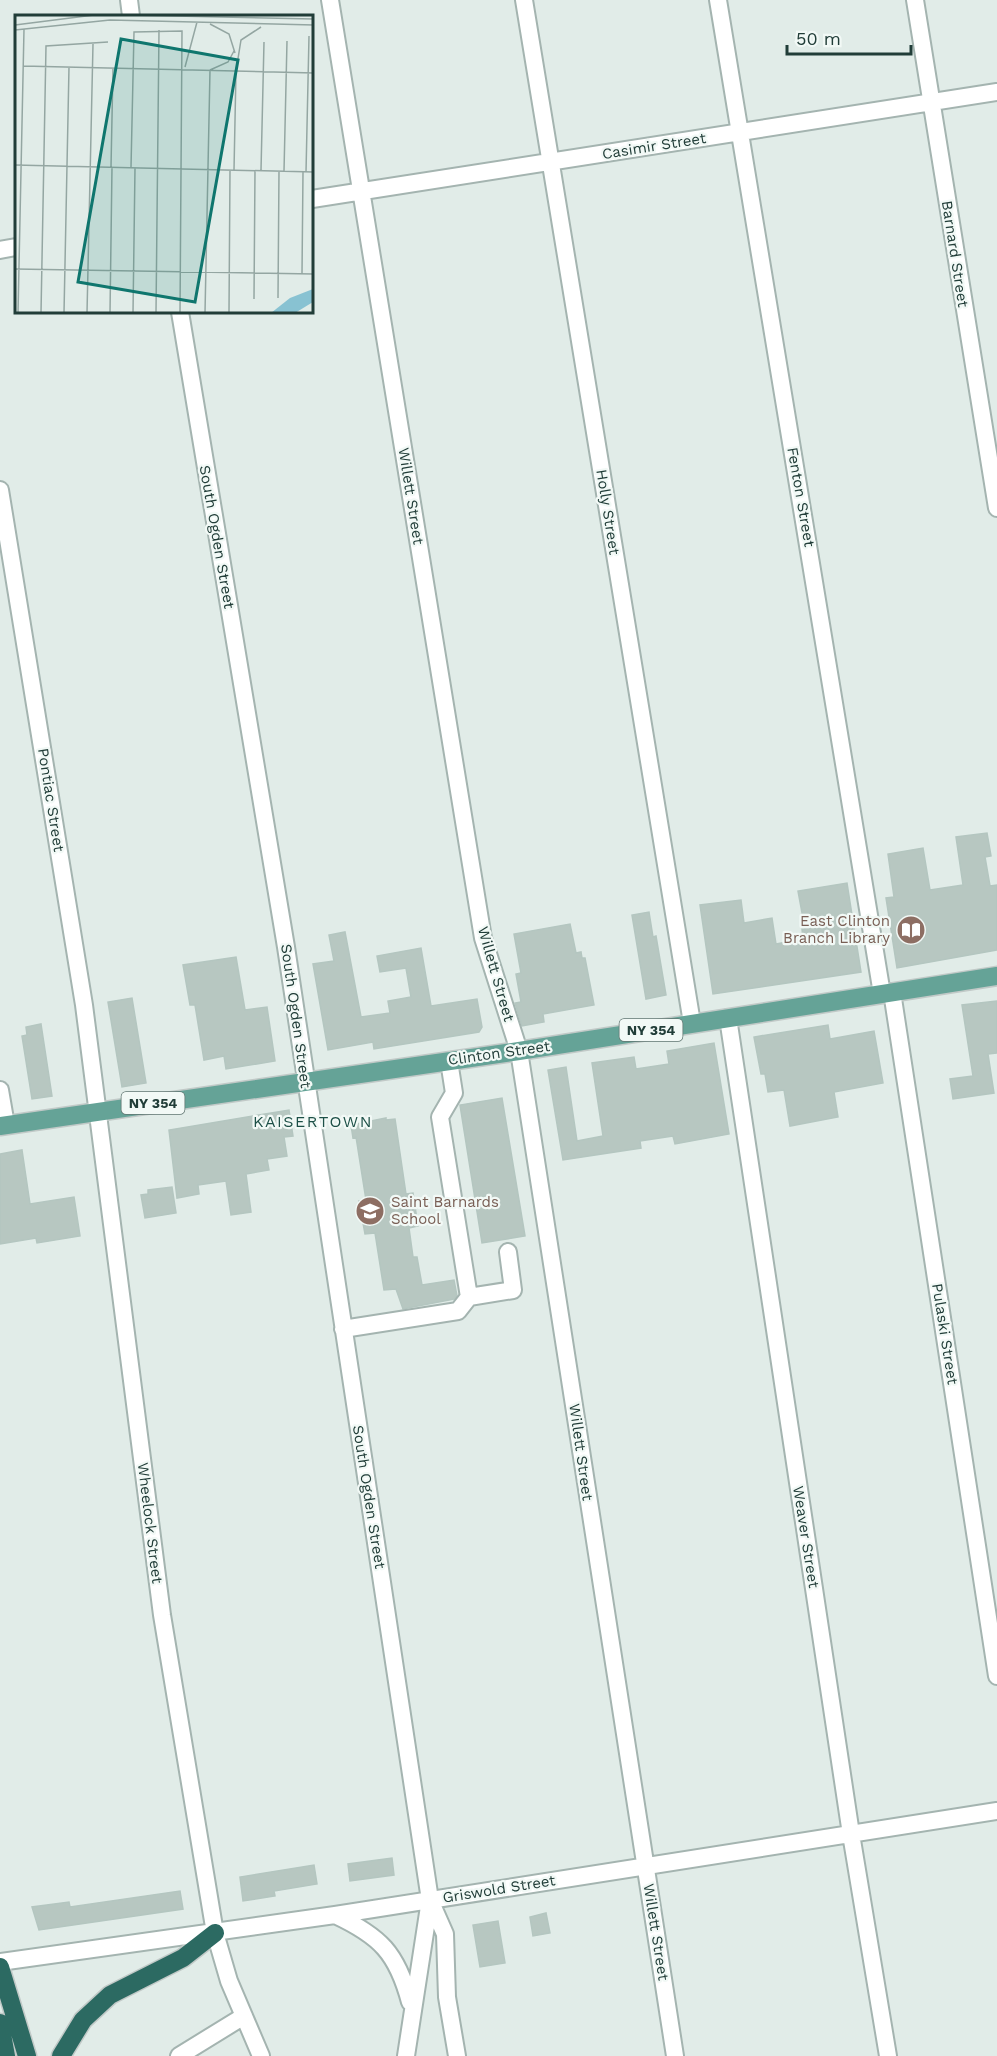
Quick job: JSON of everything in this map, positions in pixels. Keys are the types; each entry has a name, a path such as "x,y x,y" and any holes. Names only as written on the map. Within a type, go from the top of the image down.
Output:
{"highway":[{"path":"61,2056 83,2020 110,1995 183,1959 215,1933"},
{"path":"0,1967 27,2056"},
{"path":"0,2023 6,2056"}],"main road":[{"name":"Clinton Street","path":"3,1125 519,1051 997,976"}],"street":[{"path":"129,0 131,15"},
{"name":"Willett Street","path":"330,0 483,938 519,1051 675,2056"},
{"name":"Holly Street","path":"524,0 692,1023"},
{"name":"Fenton Street","path":"717,0 887,993"},
{"name":"Barnard Street","path":"915,0 997,508"},
{"name":"Casimir Street","path":"314,200 997,92"},
{"path":"0,250 15,247"},
{"name":"South Ogden Street","path":"180,314 286,947 430,1900 445,1934 447,1997 457,2056"},
{"name":"Pontiac Street","path":"0,490 84,1005 97,1111"},
{"name":"Pulaski Street","path":"887,993 997,1676"},
{"name":"Weaver Street","path":"728,1018 851,1834 888,2056"},
{"path":"449,1061 454,1093 440,1117 469,1297"},
{"path":"0,1090 3,1125"},
{"name":"Wheelock Street","path":"97,1111 162,1615 215,1933 229,1981 261,2056"},
{"path":"343,1329 458,1311 469,1297 513,1290 508,1252"},
{"name":"Griswold Street","path":"0,1962 335,1915 997,1811"},
{"name":"South Ogden Street","path":"406,2056 411,2009 430,1900"},
{"path":"335,1915 364,1929 384,1945 404,1982 411,2009"},
{"path":"179,2056 244,2016"}],"building":[{"path":"987,833 991,856 985,857 990,886 997,885 997,950 897,968 886,898 894,897 888,854 923,848 930,890 963,885 956,837"},
{"path":"847,883 861,972 713,994 700,905 741,900 744,923 772,918 776,944 803,939 802,929 805,929 798,891"},
{"path":"649,912 653,937 656,936 666,995 646,999 632,915"},
{"path":"570,924 576,953 581,952 582,958 585,958 594,1005 543,1014 544,1022 522,1026 515,1003 521,1002 516,974 521,973 514,934"},
{"path":"345,932 361,1017 390,1013 388,1001 411,997 406,968 380,972 377,956 421,948 431,1006 477,999 482,1027 479,1032 374,1049 373,1042 328,1050 313,964 334,961 329,935"},
{"path":"236,957 245,1010 267,1007 275,1061 226,1069 224,1056 204,1060 195,1005 190,1005 183,965"},
{"path":"132,998 146,1083 122,1087 108,1002"},
{"path":"997,1001 997,1053 988,1054 994,1093 953,1099 950,1079 973,1076 962,1005"},
{"path":"41,1024 52,1096 32,1099 22,1036 27,1035 26,1027"},
{"path":"828,1025 830,1039 874,1031 883,1083 834,1092 838,1117 790,1126 784,1090 768,1092 765,1074 761,1074 754,1037"},
{"path":"714,1043 729,1134 675,1144 673,1136 640,1141 641,1148 563,1160 548,1070 566,1067 577,1141 603,1136 592,1063 634,1057 636,1069 669,1064 667,1051"},
{"path":"502,1098 525,1236 482,1243 460,1105"},
{"path":"289,1110 293,1136 284,1137 287,1156 267,1159 269,1170 246,1174 251,1212 231,1215 226,1181 198,1185 199,1194 177,1198 169,1130"},
{"path":"386,1118 386,1120 395,1119 406,1194 413,1193 418,1226 409,1228 413,1257 417,1257 422,1285 454,1280 457,1296 454,1299 403,1309 396,1289 384,1290 375,1233 365,1234 359,1201 366,1200 356,1137 353,1138 351,1125"},
{"path":"22,1150 30,1204 74,1197 80,1236 37,1243 36,1238 0,1244 0,1154"},
{"path":"172,1187 176,1213 145,1218 141,1195 148,1194 148,1190"},
{"path":"392,1858 394,1875 350,1881 348,1864"},
{"path":"314,1865 317,1884 274,1891 275,1896 243,1901 240,1877"},
{"path":"180,1891 183,1909 39,1930 32,1907 69,1902 70,1907"},
{"path":"546,1913 550,1933 533,1936 530,1917"},
{"path":"498,1921 505,1963 480,1967 473,1925"}],"place":[{"name":"East Clinton Branch Library","path":"911,930"},
{"name":"Saint Barnards School","path":"370,1211"}],"district":[{"name":"KAISERTOWN","path":"313,1121"}]}
